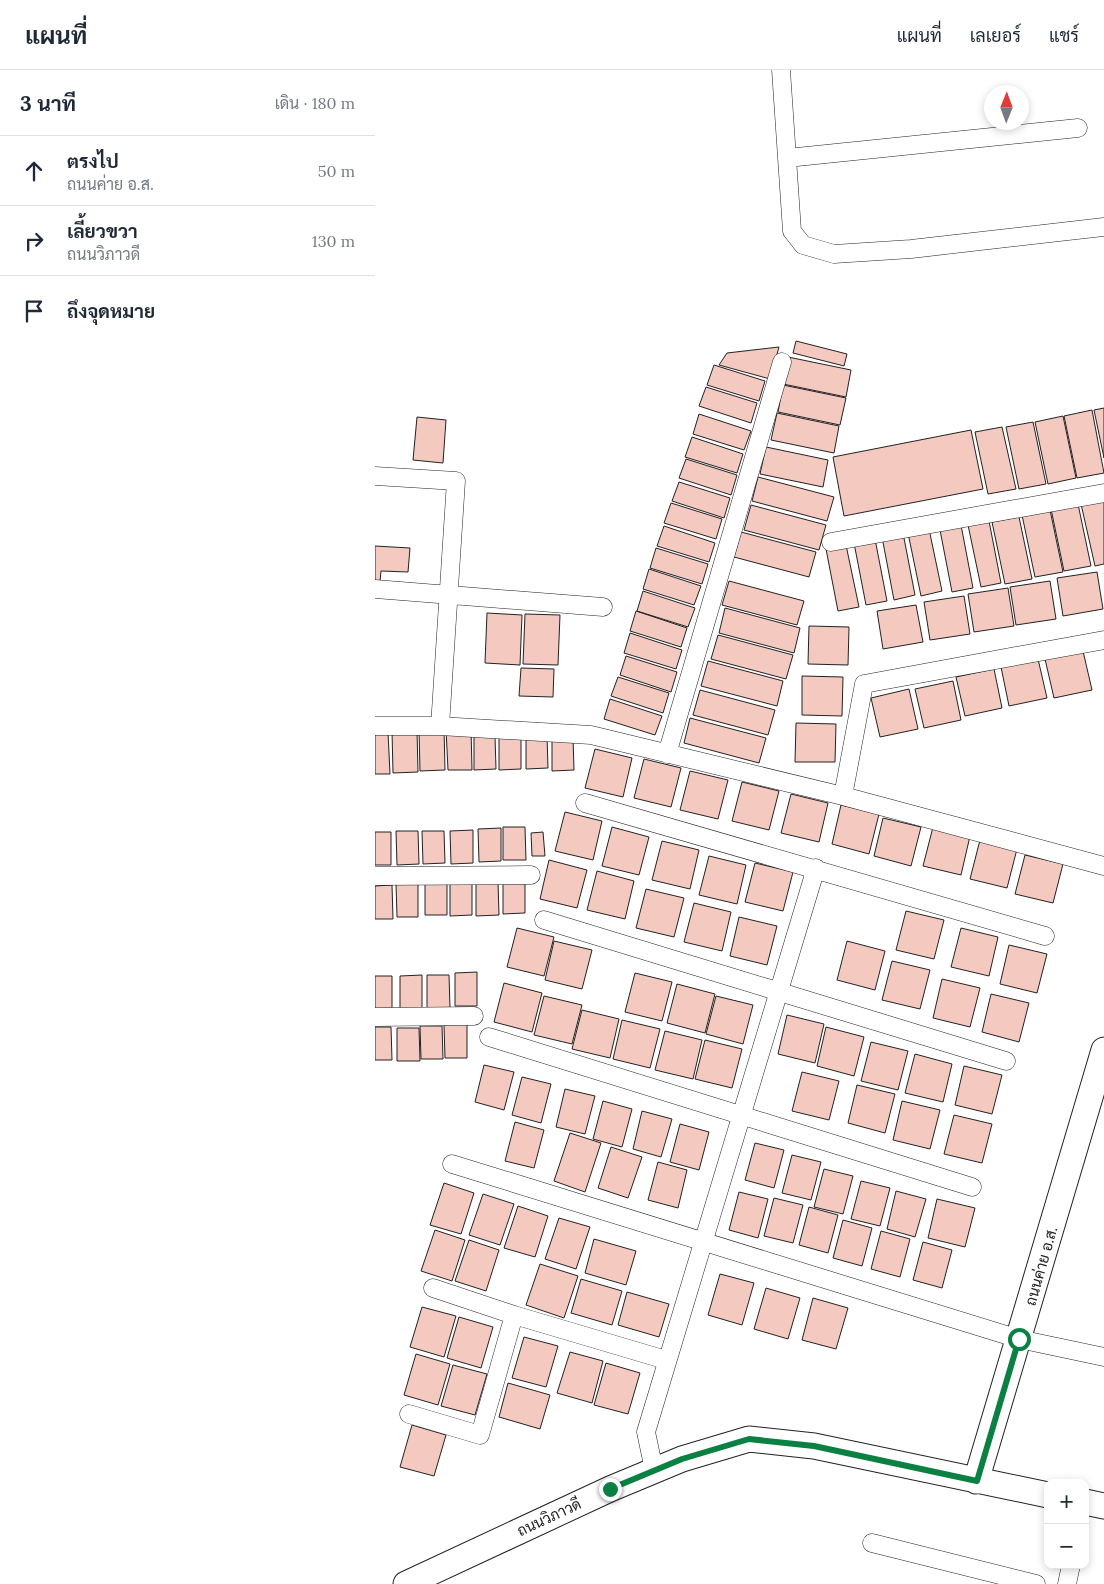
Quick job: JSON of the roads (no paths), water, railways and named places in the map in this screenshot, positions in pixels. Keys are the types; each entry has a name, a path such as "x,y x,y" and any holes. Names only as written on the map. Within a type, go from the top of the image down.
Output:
{"street":[{"path":"781,70 792,231 803,245 834,254 911,249 1104,227"},
{"path":"787,158 1079,128"},
{"path":"667,754 782,362"},
{"path":"375,476 456,481 440,726"},
{"path":"831,542 1104,493"},
{"path":"375,589 603,607"},
{"path":"843,796 864,684 1104,640"},
{"path":"375,726 440,726 591,735 843,796 1104,866"},
{"path":"585,803 816,868 1045,936"},
{"path":"654,1470 646,1432 816,868"},
{"path":"375,876 531,875"},
{"path":"543,920 1006,1060"},
{"path":"375,1017 474,1016"},
{"path":"489,1037 973,1187"},
{"name":"ถนนค่าย อ.ส.","path":"977,1481 1104,1050"},
{"path":"452,1164 1019,1339 1104,1357"},
{"path":"433,1288 514,1316 667,1360"},
{"path":"409,1414 480,1435 514,1316"},
{"name":"ถนนวิภาวดี","path":"405,1584 654,1470 682,1459 749,1439 814,1446 1044,1494"},
{"path":"872,1543 1037,1584"},
{"path":"1067,1584 1070,1569"}]}
